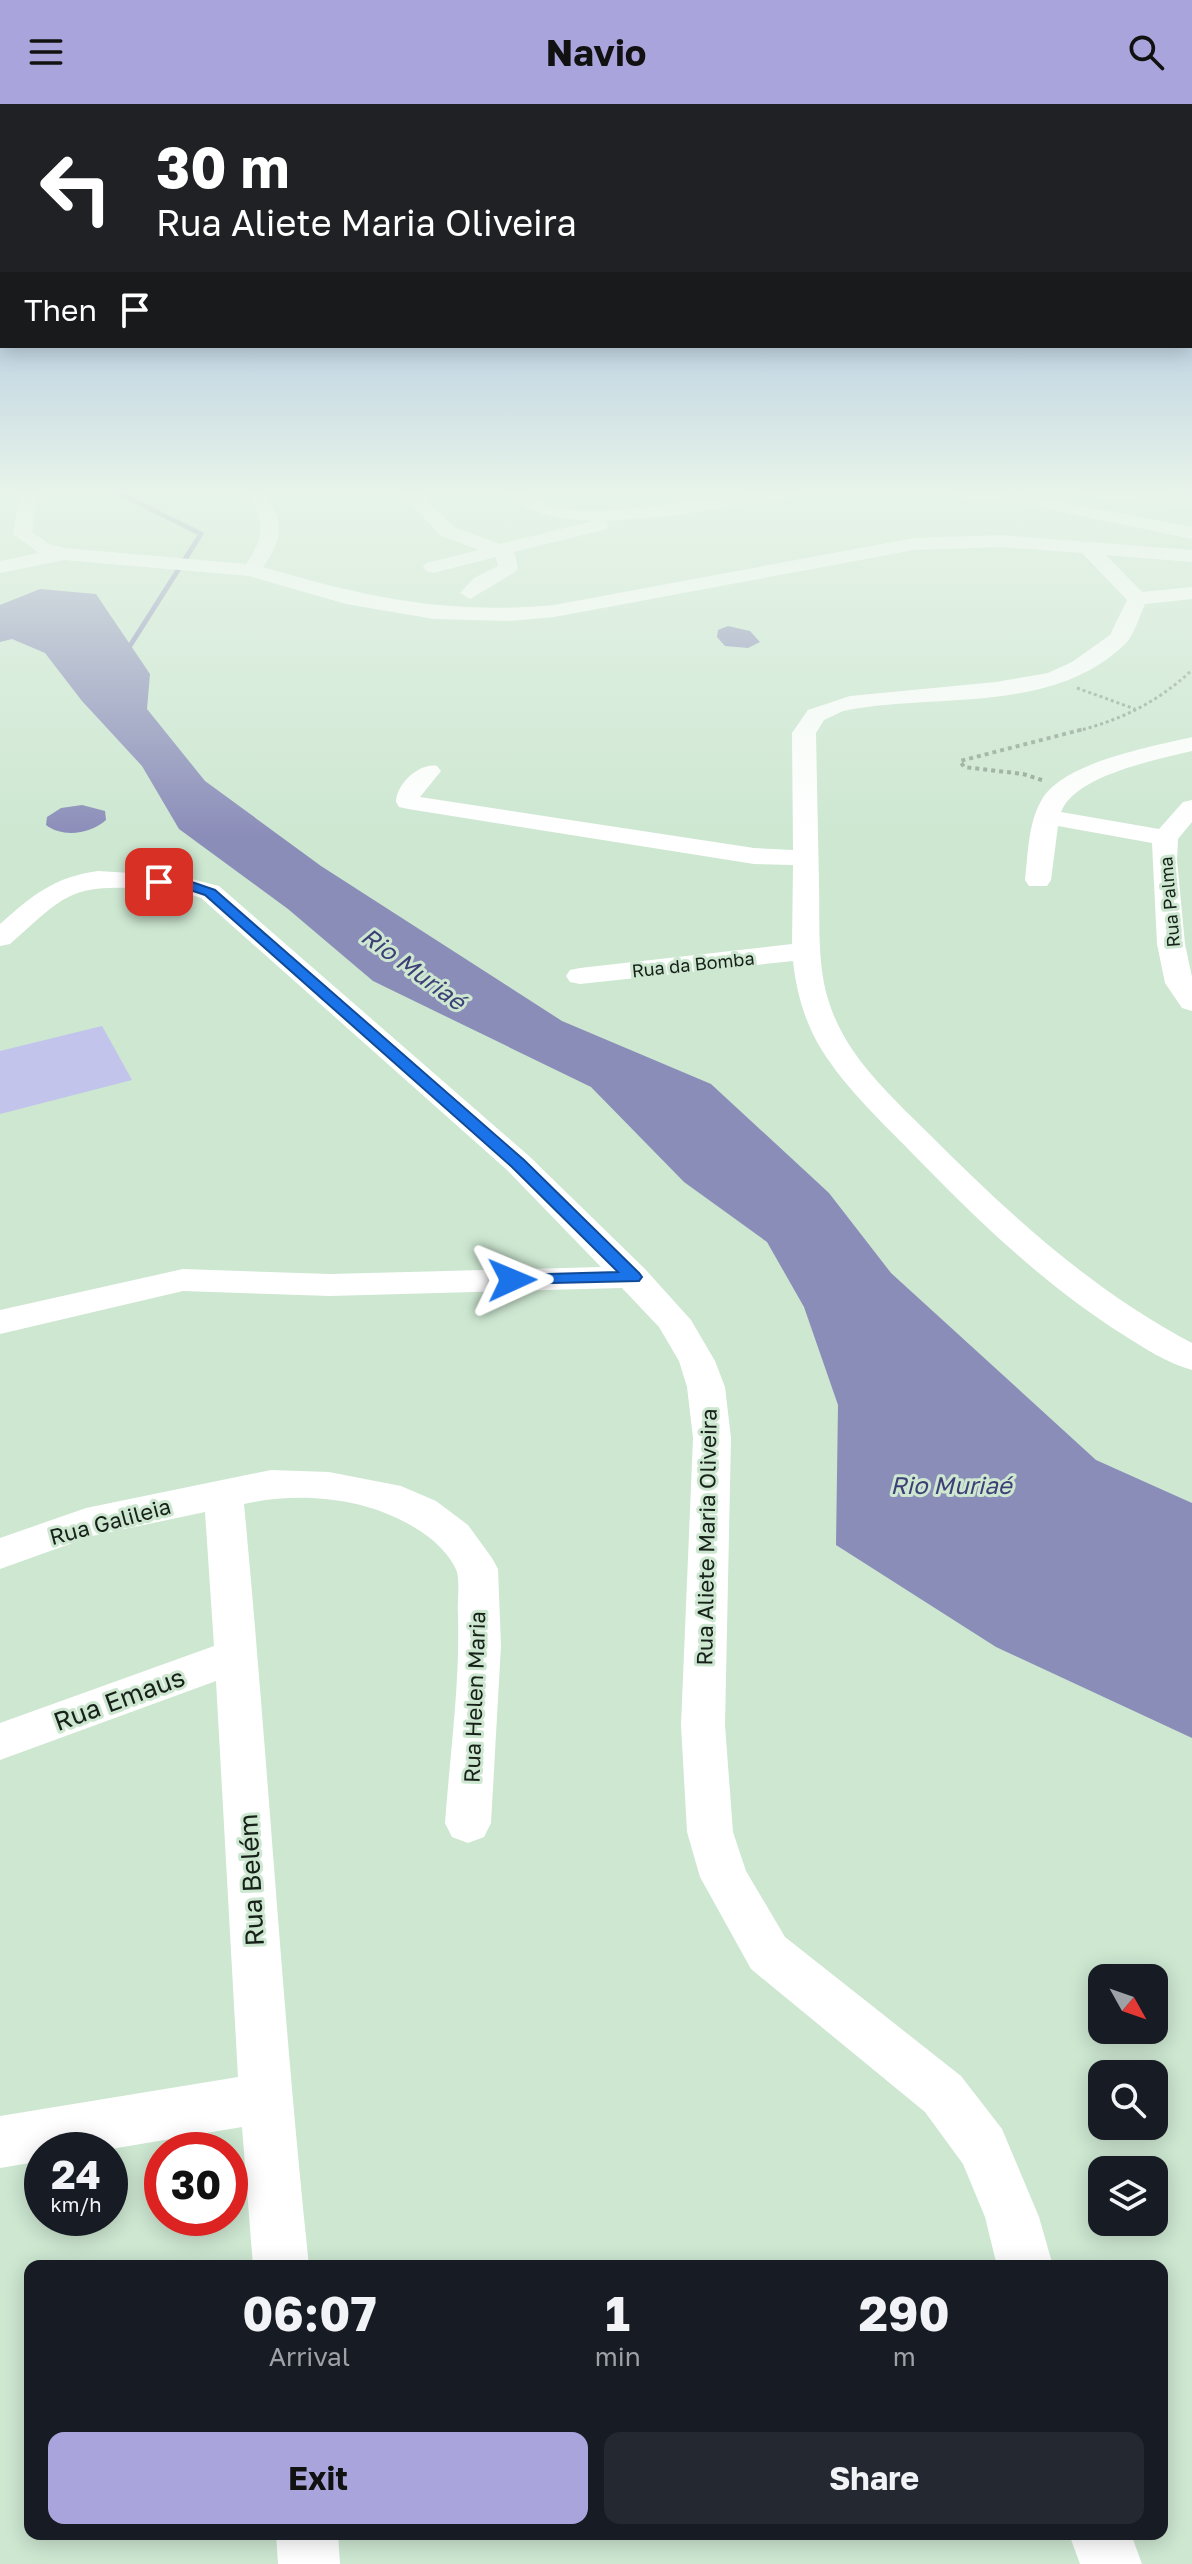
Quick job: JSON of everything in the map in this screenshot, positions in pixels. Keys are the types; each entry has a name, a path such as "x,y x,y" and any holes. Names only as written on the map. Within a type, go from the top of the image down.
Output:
{"street":[{"path":"398,608 434,613 510,615 566,608"},
{"path":"1133,608 1119,638 1080,667 1054,679 996,689 850,703 830,707 811,718 804,733 806,951 813,998 827,1036 855,1076 982,1207 1088,1296 1159,1342 1192,1358"},
{"path":"1038,880 1048,817 1056,796 1065,788 1133,761 1192,744"},
{"path":"429,771 408,795 408,802 754,856 755,844 760,841 805,850"},
{"name":"Rua Palma","path":"1192,807 1165,838 1164,885 1179,983 1192,1002"},
{"path":"1048,817 1165,838"},
{"name":"Rua Aliete Maria Oliveira","path":"0,938 57,890 87,878 186,884 210,892 518,1163 673,1320 697,1361 706,1387 712,1438 703,1725 710,1832 724,1877 768,1953 931,2085 951,2105 983,2147 1012,2217 1023,2260"},
{"name":"Rua da Bomba","path":"580,976 806,951"},
{"path":"0,1322 183,1280 330,1285 633,1277"},
{"name":"Rua Helen Maria","path":"223,1494 271,1484 329,1486 373,1494 422,1511 454,1535 477,1569 480,1646 468,1823"},
{"name":"Rua Galileia","path":"0,1554 86,1523 223,1494"},
{"name":"Rua Belém","path":"223,1494 238,1655 264,2098 280,2260"},
{"name":"Rua Emaus","path":"0,1742 238,1655"},
{"path":"0,2142 264,2098"},
{"path":"307,2540 309,2564"},
{"path":"1102,2540 1111,2564"}],"path":[{"path":"1065,788 1023,774 964,767 960,761 990,750 1108,721 1161,695 1192,670"},
{"path":"1054,679 1135,709"}],"shaded area":[{"path":"102,1026 132,1080 0,1114 0,1051"}],"water":[{"name":"Rio Muriaé","path":"0,608 105,608 150,674 147,709 205,781 321,866 562,1021 711,1084 829,1193 891,1273 1096,1460 1192,1503 1192,1738 996,1647 836,1545 838,1405 804,1307 767,1242 684,1182 591,1087 373,981 288,909 179,829 142,766 82,701 45,653 12,639 0,642"},
{"path":"728,626 750,631 760,642 748,648 725,646 717,637 718,630"},
{"path":"82,805 105,811 106,820 92,829 76,833 60,832 46,825 47,817 61,808"}],"waterway":[{"path":"126,652 154,608"}],"route":[{"path":"159,882 186,884 210,892 518,1163 633,1277 512,1280"}]}
